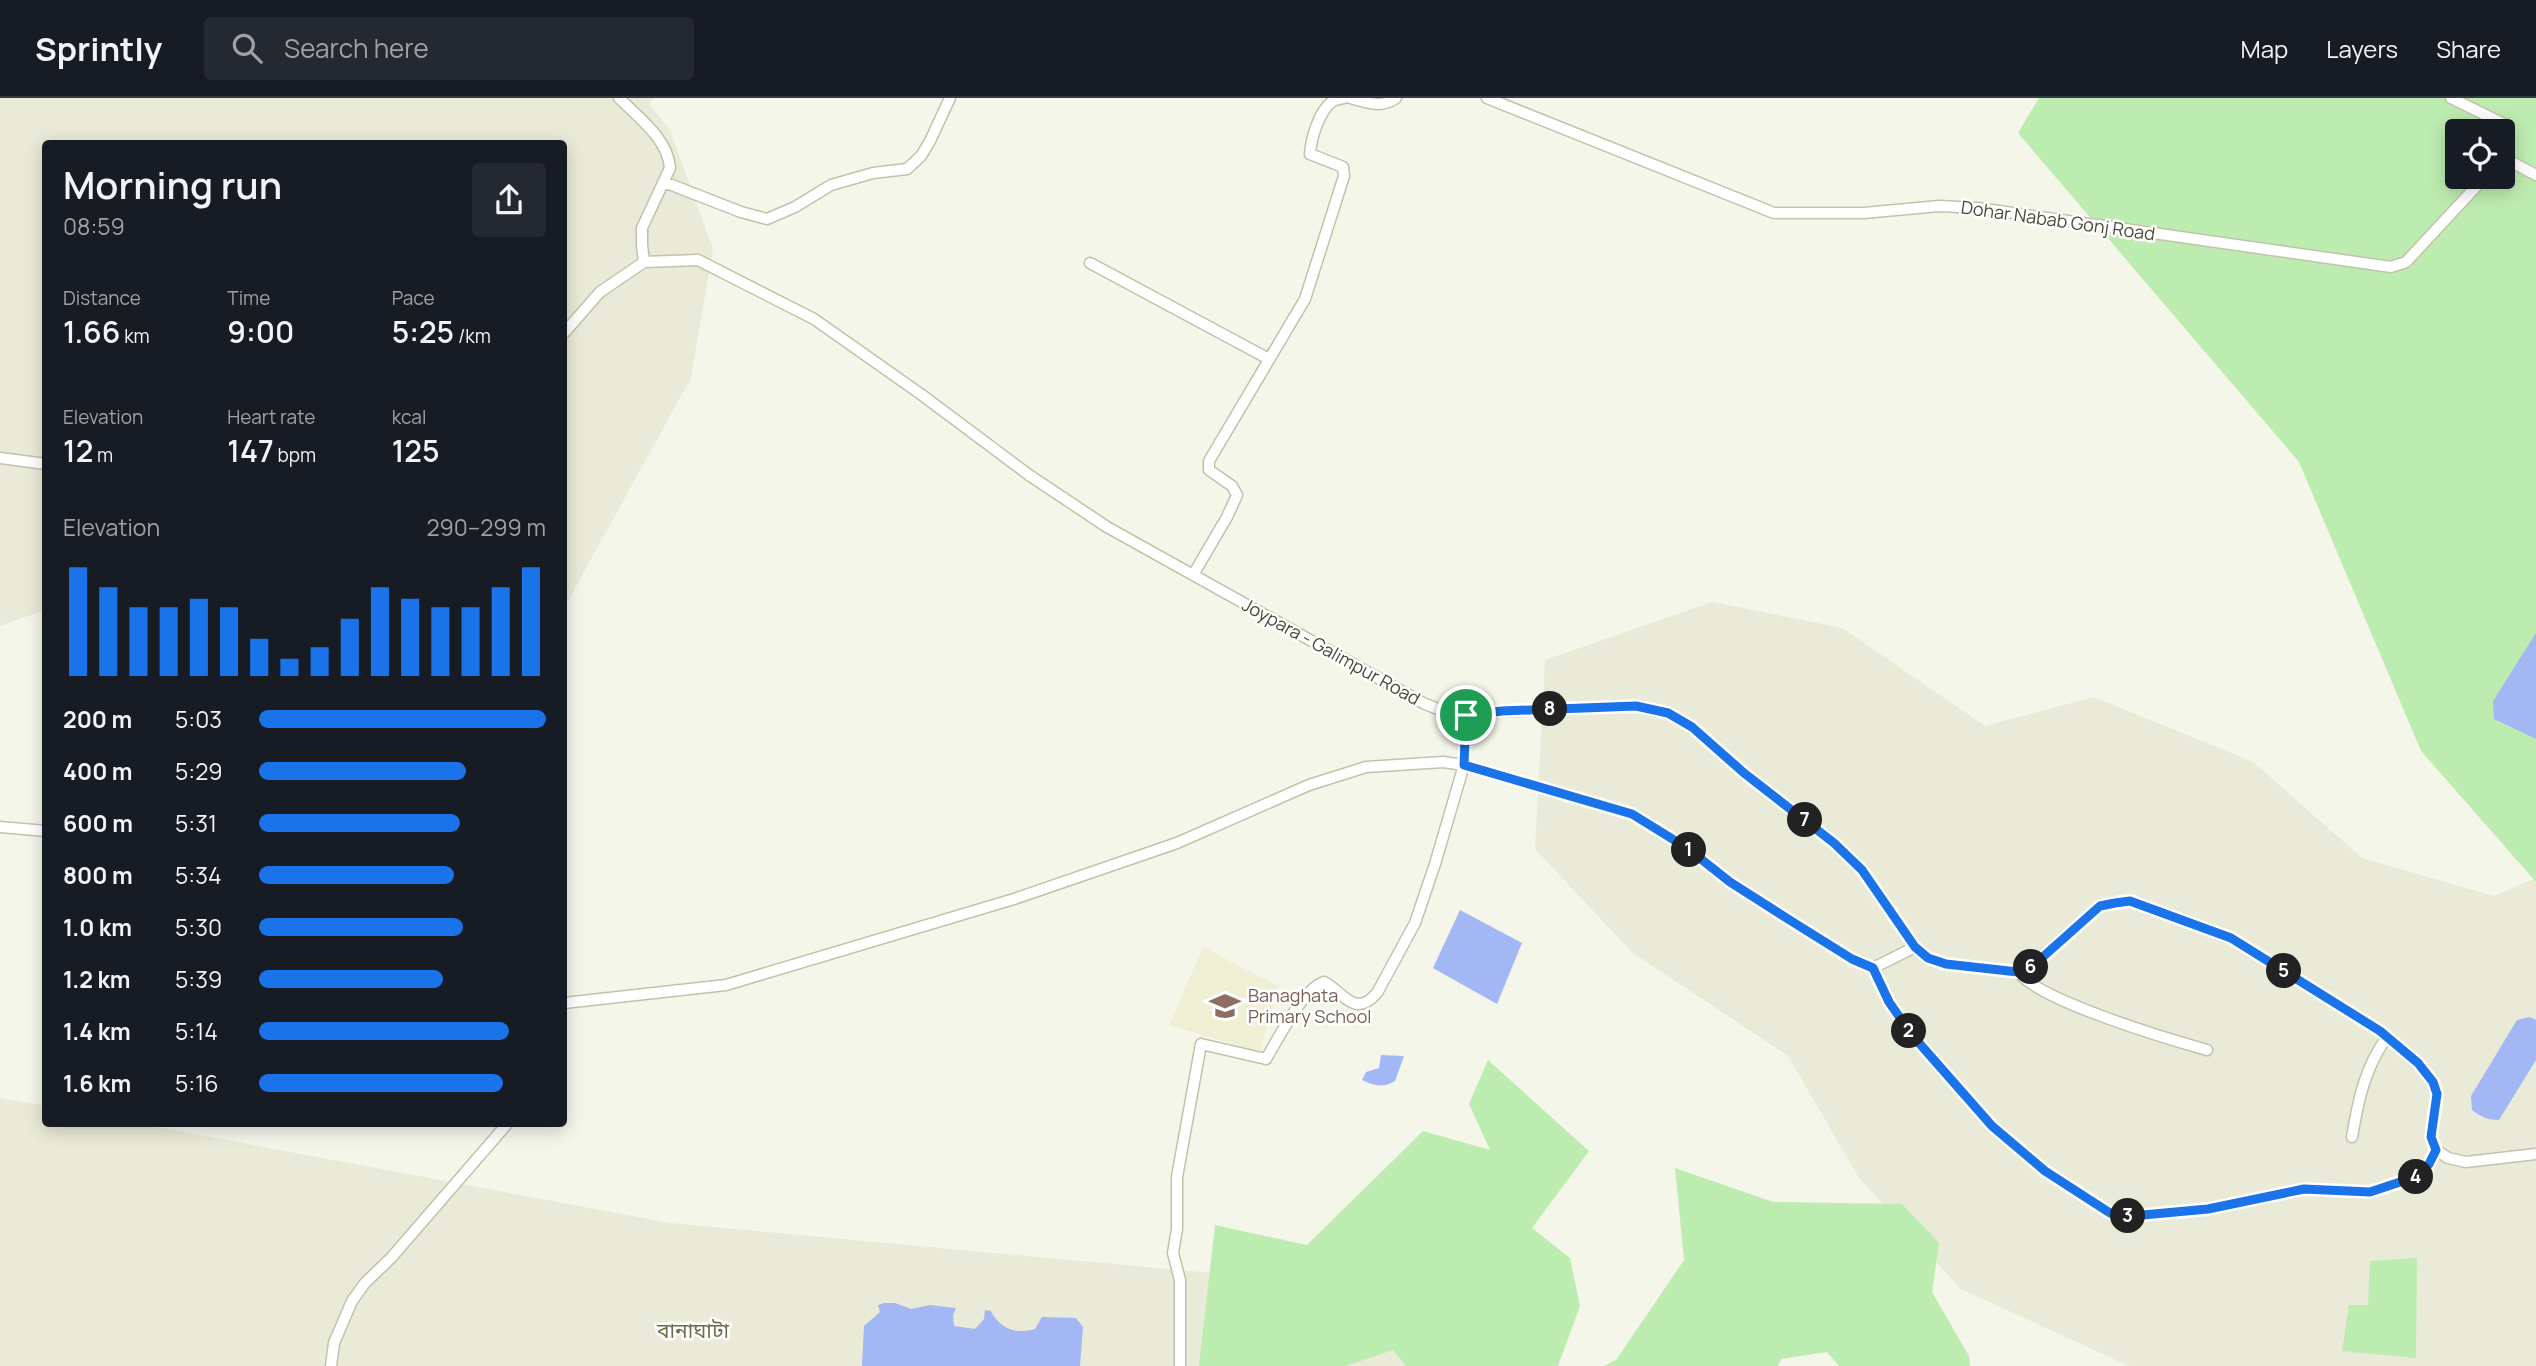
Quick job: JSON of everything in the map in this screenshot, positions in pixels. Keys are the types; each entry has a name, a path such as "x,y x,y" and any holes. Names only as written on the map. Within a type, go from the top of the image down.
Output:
{"street":[{"path":"567,330 600,292 644,262 642,228 670,168 666,150 619,98"},
{"path":"664,182 757,218 767,219 795,207 831,185 873,173 907,169 926,148 950,98"},
{"path":"1193,575 1237,495 1232,486 1209,470 1209,461 1305,299 1344,176 1343,167 1310,155 1310,146 1322,114 1332,102 1347,98 1376,105 1390,103 1396,98"},
{"name":"Dohar Nabab Gonj Road","path":"1488,98 1774,214 1830,215 1939,206 1978,208 2391,267 2406,262 2474,189"},
{"path":"2451,98 2494,119"},
{"path":"2515,164 2536,174"},
{"name":"Joypara - Galimpur Road","path":"644,262 698,260 814,319 922,394 1030,475 1107,527 1423,703 1450,714 1466,715 1636,706 1668,713 1692,727 1744,773 1834,843 1862,870 1915,947 1928,958 1946,964 2018,972"},
{"path":"1090,263 1269,359"},
{"path":"0,458 42,463"},
{"path":"1180,1366 1180,1280 1173,1253 1177,1229 1177,1177 1201,1044 1266,1059 1305,997 1317,983 1324,982 1349,1002 1360,1004 1368,1003 1377,993 1415,923 1464,765 1466,715"},
{"path":"567,1003 726,985 1014,899 1177,843 1309,785 1366,767 1443,762 1464,765 1632,814 1687,848 1730,882 1852,959 1873,968 1889,1002 1912,1035 1992,1126 2045,1171 2110,1213 2132,1216 2208,1209 2304,1189 2370,1192 2418,1176 2429,1164 2436,1150"},
{"path":"0,827 42,831"},
{"path":"2207,1050 2075,1006 2030,984 2018,972 2036,963 2100,906 2130,901 2231,938 2387,1037 2418,1063 2433,1082 2437,1094 2431,1137 2436,1150 2448,1158 2466,1162 2536,1154"},
{"path":"1873,968 1915,947"},
{"path":"2353,1137 2361,1090 2369,1068 2387,1037"},
{"path":"331,1366 334,1343 352,1301 365,1283 391,1258 505,1127"}],"shaded area":[{"path":"0,98 653,98 650,105 670,130 713,249 691,378 567,603 567,140 42,140 42,611 0,626"},
{"path":"1712,602 1842,628 1985,726 2094,697 2253,762 2362,858 2494,896 2536,878 2536,1366 2129,1366 1961,1289 1859,1178 1788,1056 1633,953 1535,849 1545,660"},
{"name":"Banaghata Primary School","path":"1203,947 1278,986 1260,1052 1169,1025"},
{"path":"0,1098 42,1105 42,1127 157,1127 670,1223 1374,1288 1470,1366 0,1366"}],"green space":[{"path":"2039,98 2536,98 2536,882 2421,751 2299,462 2018,133"},
{"path":"1488,1060 1589,1151 1532,1228 1570,1258 1580,1306 1558,1366 1406,1366 1393,1350 1346,1366 1199,1366 1215,1225 1307,1245 1423,1131 1490,1150 1469,1104"},
{"path":"1675,1168 1773,1202 1902,1204 1939,1243 1932,1292 1969,1356 1970,1366 1839,1366 1827,1352 1781,1359 1778,1366 1604,1366 1616,1360 1684,1260"},
{"path":"2417,1258 2416,1358 2342,1351 2349,1305 2368,1305 2370,1261"}],"water":[{"path":"2536,633 2536,739 2494,719 2493,701"},
{"path":"1460,910 1522,943 1497,1004 1433,968"},
{"path":"2530,1017 2536,1020 2536,1060 2499,1120 2482,1116 2472,1110 2471,1096 2517,1020"},
{"path":"1381,1055 1404,1056 1395,1081 1378,1085 1362,1080 1366,1072 1379,1068"},
{"path":"895,1303 911,1309 930,1305 956,1308 953,1315 954,1326 975,1329 984,1319 985,1310 991,1311 1003,1326 1021,1331 1035,1329 1042,1317 1076,1318 1083,1327 1080,1366 862,1366 864,1326 880,1312 878,1305"}],"place":[{"name":"Banaghata Primary School","path":"1225,1006"}],"district":[{"name":"বানাঘাটা","path":"693,1331"}],"route":[{"path":"1636,706 1668,713 1692,727 1744,773 1834,843 1862,870 1915,947 1928,958 1946,964 2018,972 2028,969 2100,906 2130,901 2231,938 2380,1031 2418,1063 2433,1082 2437,1094 2431,1137 2436,1150 2429,1164 2418,1176 2370,1192 2304,1189 2208,1209 2132,1216 2110,1213 2045,1171 1992,1126 1912,1035 1889,1002 1873,968 1852,959 1730,882 1687,848 1632,814 1464,765 1466,715 1636,706"}]}
